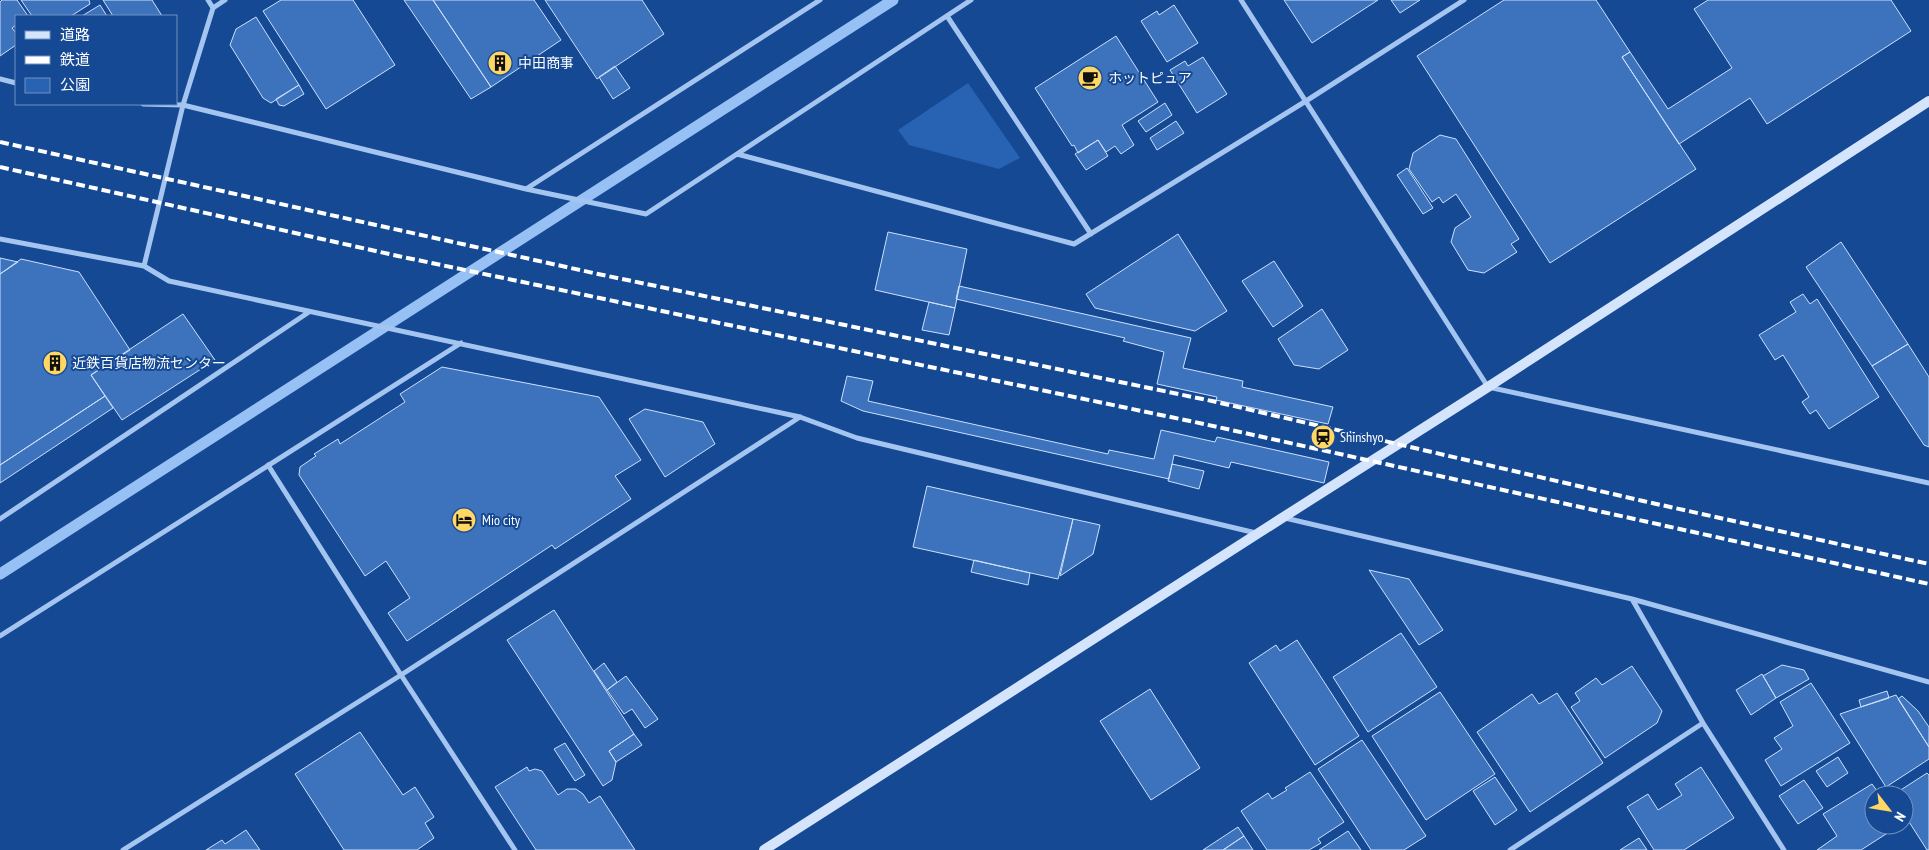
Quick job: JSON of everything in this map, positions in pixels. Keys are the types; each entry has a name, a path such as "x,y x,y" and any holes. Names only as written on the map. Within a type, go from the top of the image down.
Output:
{"street":[{"path":"208,0 213,8"},
{"path":"144,266 183,105 213,8 225,0"},
{"path":"526,189 820,0"},
{"path":"178,105 526,189 646,214 971,0"},
{"path":"1242,0 1488,387 1929,483"},
{"path":"737,154 1074,244 1306,101 1464,0"},
{"path":"947,16 1091,234"},
{"path":"0,79 15,83"},
{"path":"764,850 1488,387 1929,100"},
{"path":"0,239 144,266 170,281 800,417 857,438 1258,533"},
{"path":"0,519 309,312"},
{"path":"0,636 461,343"},
{"path":"123,850 401,674 800,417"},
{"path":"268,465 515,850"},
{"path":"1282,518 1632,599 1929,682"},
{"path":"1632,599 1703,723 1784,850"},
{"path":"1510,850 1703,723"}],"green space":[{"path":"968,83 1020,158 999,169 909,145 898,130"}],"building":[{"path":"2,0 17,0 27,15 15,15 15,26 12,28 15,32 15,46 0,56 0,2"},
{"path":"21,0 89,0 90,4 73,15 31,15"},
{"path":"103,0 152,0 161,15 112,15"},
{"path":"281,0 353,0 395,65 326,109 263,11"},
{"path":"404,0 433,0 491,87 471,99"},
{"name":"中田商事","path":"433,0 534,0 561,40 491,87"},
{"path":"545,0 642,0 664,34 597,79"},
{"path":"1284,0 1378,0 1312,43"},
{"path":"1391,0 1420,0 1400,13"},
{"path":"1504,0 1596,0 1630,52 1622,57 1696,169 1550,263 1417,56"},
{"path":"1708,0 1891,0 1911,31 1767,124 1750,98 1679,144 1622,57 1630,52 1668,109 1732,68 1694,9"},
{"path":"100,5 106,15 84,15"},
{"path":"1174,5 1198,43 1167,62 1141,21 1157,11 1159,15"},
{"path":"256,17 299,85 271,103 263,98 230,45 236,29"},
{"path":"1116,36 1158,102 1122,125 1134,145 1121,154 1115,146 1106,152 1098,140 1078,153 1035,88"},
{"path":"1203,57 1227,94 1197,113 1170,70 1185,61 1188,66"},
{"path":"615,66 630,88 613,99 599,77"},
{"path":"299,85 304,94 284,106 279,105 276,99"},
{"path":"1165,103 1172,115 1146,132 1138,121"},
{"path":"1176,121 1184,133 1157,150 1150,138"},
{"path":"1440,135 1456,139 1519,239 1511,244 1517,252 1484,273 1468,270 1451,242 1455,228 1471,217 1456,194 1443,203 1439,197 1432,202 1409,169 1413,153"},
{"path":"1098,140 1108,156 1086,170 1075,154"},
{"path":"1407,168 1433,208 1423,214 1397,175"},
{"path":"888,232 967,249 955,308 875,290"},
{"path":"1178,234 1227,311 1195,331 1095,308 1086,294"},
{"path":"1841,242 1908,344 1872,366 1806,267"},
{"path":"0,258 18,262 0,274"},
{"name":"近鉄百貨店物流センター","path":"21,259 79,272 130,350 91,375 105,396 0,465 0,274"},
{"path":"1274,261 1303,306 1273,327 1242,281"},
{"path":"959,286 1191,338 1183,368 1243,381 1242,387 1333,407 1328,424 1216,400 1217,397 1157,384 1164,352 1123,341 1125,338 956,299"},
{"path":"1803,294 1810,304 1817,299 1879,397 1829,429 1816,410 1810,414 1802,402 1809,397 1783,355 1775,360 1759,335 1796,312 1790,302"},
{"path":"929,302 955,308 949,335 922,330"},
{"path":"1322,309 1348,350 1319,369 1294,365 1278,339"},
{"path":"183,314 215,360 122,420 91,375"},
{"path":"1908,344 1929,377 1929,447 1924,445 1872,366"},
{"name":"Mio city","path":"442,367 599,397 641,460 615,476 631,499 555,549 552,545 407,641 388,613 410,598 386,561 365,576 299,475 300,467 316,456 314,454 338,439 340,444 405,402 400,394"},
{"path":"847,376 873,381 868,401 1108,454 1109,450 1154,459 1161,430 1215,442 1217,437 1329,462 1324,483 1231,462 1229,468 1174,455 1169,479 863,411 841,401"},
{"path":"105,396 113,408 0,483 0,465"},
{"path":"645,409 703,422 715,444 665,477 629,419"},
{"path":"1172,464 1204,471 1199,489 1168,481"},
{"path":"927,486 1073,519 1058,579 913,547"},
{"path":"1073,519 1100,525 1093,554 1060,576"},
{"path":"974,560 1030,573 1028,585 971,572"},
{"path":"1369,570 1409,579 1443,630 1419,645"},
{"path":"554,610 634,734 609,751 616,762 612,780 603,786 507,640"},
{"path":"1401,633 1437,687 1368,732 1333,677"},
{"path":"1297,640 1359,736 1315,765 1249,663 1276,645 1280,651"},
{"path":"604,663 617,682 607,690 594,671"},
{"path":"1782,665 1804,670 1809,679 1776,698 1763,676"},
{"path":"1632,666 1662,711 1657,723 1605,758 1571,707 1580,701 1575,693 1596,678 1602,685"},
{"path":"1762,674 1776,698 1751,715 1736,690"},
{"path":"626,676 658,719 645,728 632,709 624,714 607,690"},
{"path":"1811,683 1850,743 1781,786 1765,760 1782,749 1774,738 1793,726 1780,702"},
{"path":"1150,689 1200,768 1151,800 1100,721"},
{"path":"1887,691 1889,698 1861,707 1859,700"},
{"path":"1440,692 1495,774 1426,820 1372,736"},
{"path":"1557,693 1603,763 1530,812 1477,732 1532,694 1539,704"},
{"path":"1896,695 1929,747 1929,759 1889,785 1885,785 1840,714"},
{"path":"1902,696 1918,711 1929,727 1929,747 1898,699"},
{"path":"360,732 403,795 415,787 434,817 425,823 434,838 417,850 344,850 295,774"},
{"path":"634,734 642,745 616,762 609,751"},
{"path":"1362,740 1426,836 1404,850 1371,850 1318,769"},
{"path":"565,743 585,775 575,781 554,749"},
{"path":"1838,757 1848,773 1827,787 1816,771"},
{"path":"527,767 529,771 535,769 542,771 558,795 567,789 576,789 583,794 589,803 600,796 635,850 536,850 495,787"},
{"path":"1701,767 1734,818 1684,850 1654,850 1627,807 1648,794 1658,810 1682,795 1675,784"},
{"path":"1310,772 1344,822 1318,839 1321,843 1309,850 1267,850 1241,811 1268,793 1272,799"},
{"path":"1927,773 1929,775 1929,850 1927,850 1914,830 1914,785 1908,785"},
{"path":"1495,777 1517,810 1495,825 1473,791"},
{"path":"1804,780 1823,808 1798,824 1779,796"},
{"path":"1864,789 1864,835 1884,835 1861,850 1817,850 1837,836 1823,814"},
{"path":"1238,827 1244,836 1223,850 1203,850"},
{"path":"246,830 260,850 206,850 222,840 225,844"},
{"path":"1348,831 1361,850 1319,850"},
{"path":"1244,836 1253,850 1223,850"},
{"path":"1639,838 1647,850 1620,850"}],"waterway":[{"path":"0,574 893,0"}],"railway":[{"path":"0,142 598,274 1212,401 1643,501 1929,564"},
{"path":"0,167 398,256 1204,424 1929,584"}],"place":[{"name":"中田商事","path":"500,63"},
{"name":"ホットピュア","path":"1090,78"},
{"name":"近鉄百貨店物流センター","path":"55,363"},
{"name":"Shinshyo","path":"1323,437"},
{"name":"Mio city","path":"464,520"}]}
